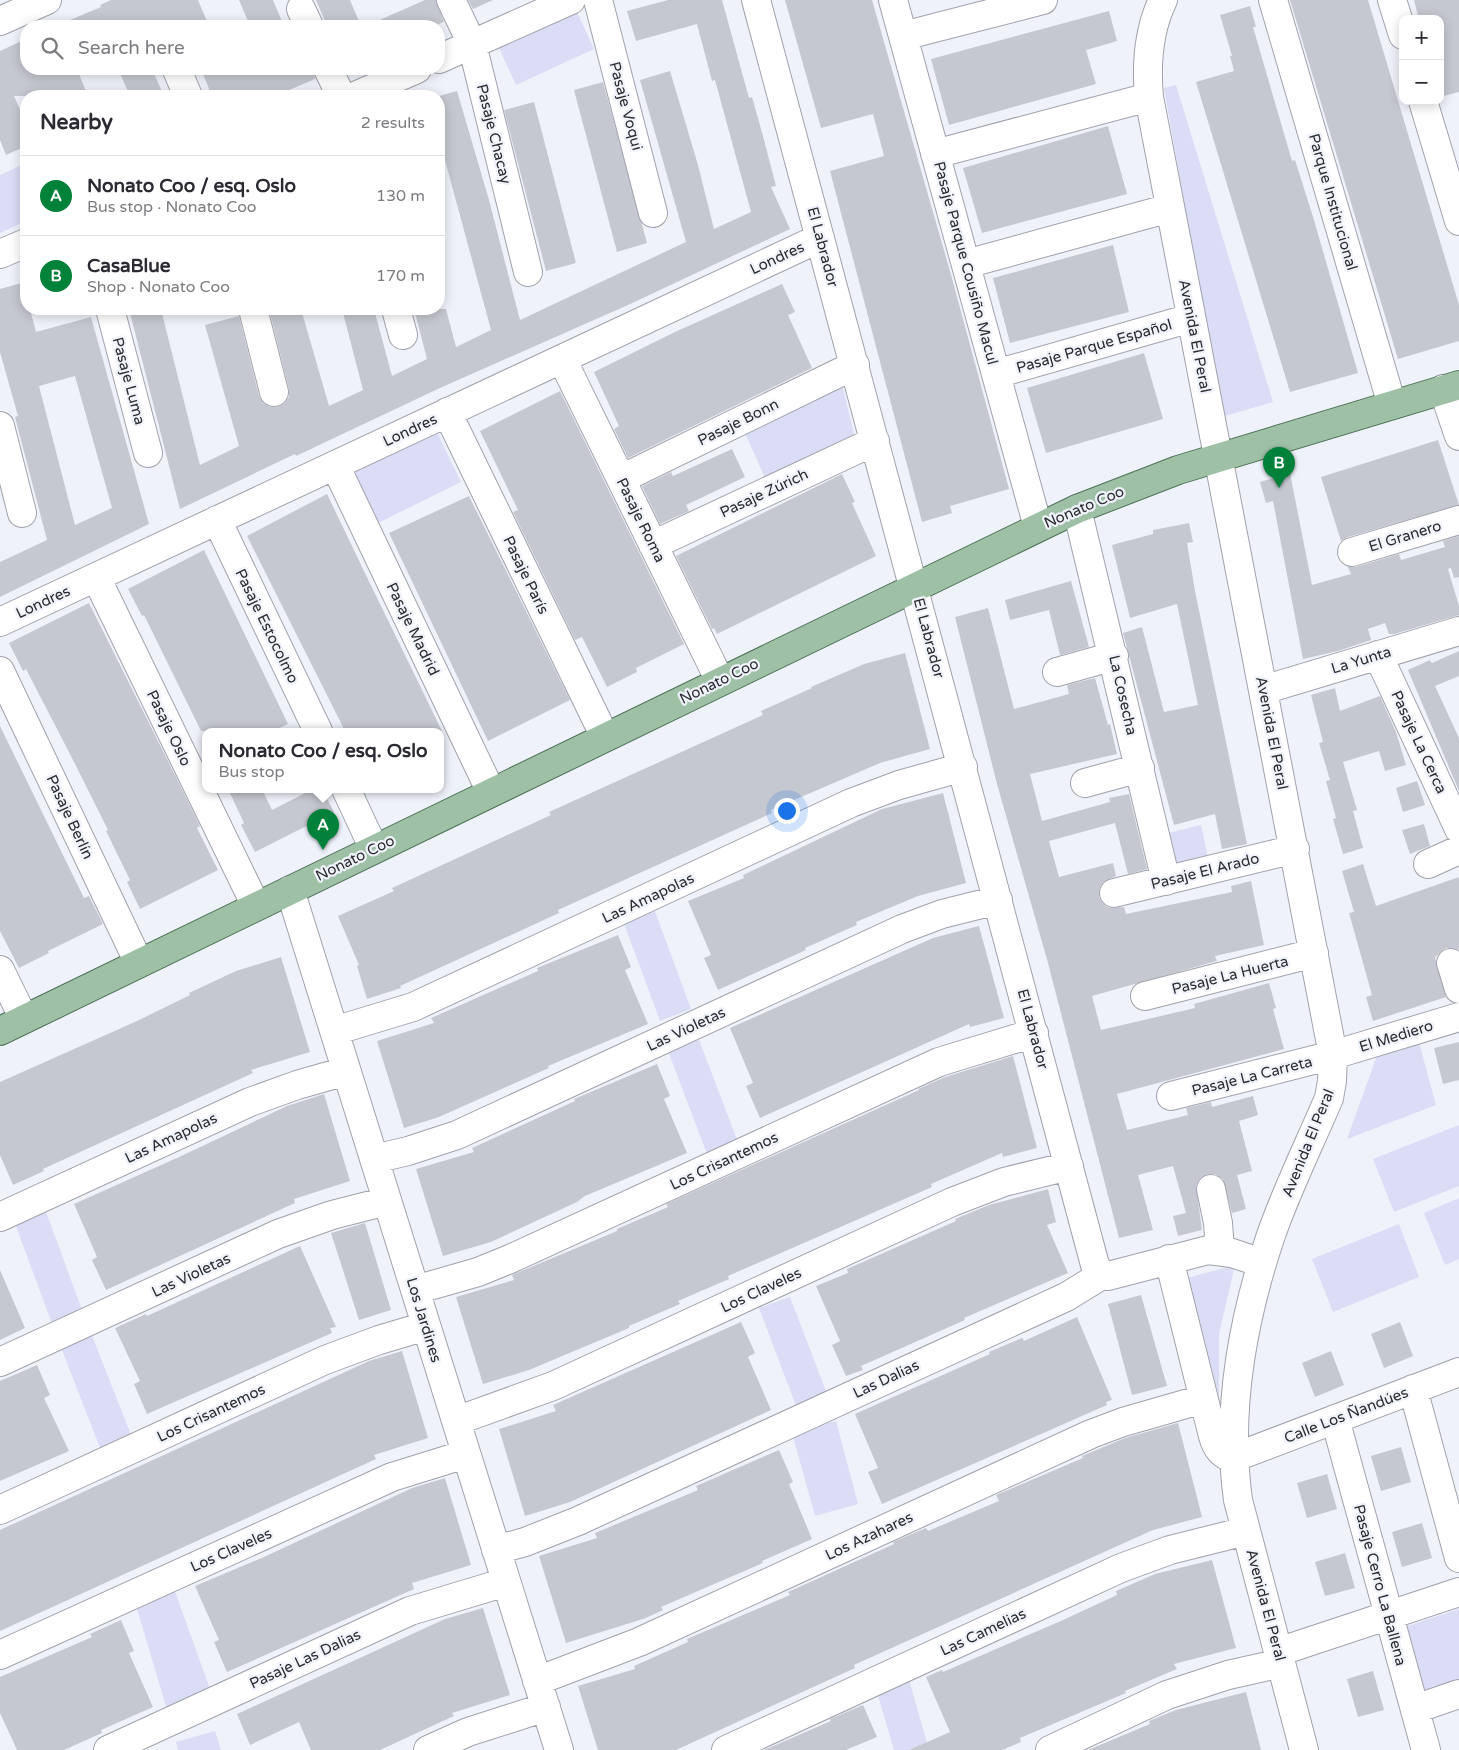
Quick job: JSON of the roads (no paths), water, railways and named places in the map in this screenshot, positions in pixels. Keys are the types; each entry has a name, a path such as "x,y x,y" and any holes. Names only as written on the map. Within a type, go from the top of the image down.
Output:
{"main road":[{"name":"Nonato Coo","path":"12,1025 1077,509 1138,484 1451,387"}],"street":[{"name":"Pasaje Chacay","path":"451,0 472,44 528,272"},
{"path":"445,56 571,0"},
{"name":"Pasaje Voqui","path":"598,0 653,213"},
{"name":"El Labrador","path":"756,0 915,586 1095,1265 1102,1275"},
{"name":"Pasaje Parque Cousiño Macul","path":"893,0 1038,527"},
{"path":"903,36 1009,4 1043,0"},
{"name":"Avenida El Peral","path":"1164,0 1154,26 1149,48 1147,71 1149,97 1333,1056 1329,1098 1281,1210 1262,1263 1241,1357 1234,1424 1233,1458 1238,1500 1304,1750"},
{"name":"Parque Institucional","path":"1273,0 1392,405"},
{"path":"1392,0 1399,22"},
{"path":"179,75 185,90"},
{"path":"331,75 338,90"},
{"path":"369,90 403,75"},
{"path":"935,154 1149,97"},
{"path":"1424,105 1459,221"},
{"path":"966,264 1170,208"},
{"name":"Londres","path":"0,622 820,238"},
{"path":"0,254 20,246"},
{"name":"Pasaje Luma","path":"112,315 148,453"},
{"path":"255,315 274,392"},
{"path":"398,315 403,335"},
{"name":"Pasaje Parque Español","path":"996,374 1192,318"},
{"name":"Pasaje Roma","path":"562,359 720,681"},
{"name":"Pasaje Bonn","path":"621,479 855,365"},
{"path":"1451,387 1459,436"},
{"name":"Pasaje París","path":"447,412 605,737"},
{"path":"0,426 22,513"},
{"name":"Pasaje Zúrich","path":"653,546 875,441"},
{"name":"Pasaje Madrid","path":"335,465 491,792"},
{"name":"La Cosecha","path":"1077,509 1114,656 1166,881"},
{"name":"Pasaje Estocolmo","path":"217,520 317,728"},
{"name":"El Granero","path":"1352,552 1459,520"},
{"name":"Pasaje Oslo","path":"96,577 256,906"},
{"name":"La Yunta","path":"1263,690 1459,631"},
{"name":"Pasaje La Cerca","path":"1378,655 1459,829"},
{"path":"1057,672 1114,656"},
{"name":"Pasaje Berlín","path":"0,671 140,963"},
{"name":"Las Amapolas","path":"334,1031 413,1006 851,803 899,785 963,767"},
{"path":"1085,783 1140,768"},
{"path":"348,793 374,849"},
{"name":"Pasaje El Arado","path":"1114,893 1295,850"},
{"path":"1428,864 1459,850"},
{"name":"Los Jardines","path":"290,890 466,1454 506,1547 506,1582 559,1750"},
{"name":"Las Violetas","path":"374,1159 408,1151 457,1135 902,929 942,914 998,900"},
{"name":"Pasaje La Huerta","path":"1145,996 1314,954"},
{"path":"1451,963 1459,989"},
{"path":"0,970 12,1025"},
{"name":"El Mediero","path":"1333,1056 1459,1017"},
{"name":"Los Crisantemos","path":"415,1290 478,1272 510,1259 938,1062 1034,1033"},
{"name":"Pasaje La Carreta","path":"1171,1096 1333,1056"},
{"name":"Las Amapolas","path":"0,1217 250,1102 297,1085 346,1071"},
{"name":"Los Claveles","path":"456,1421 553,1386 961,1198 1004,1182 1069,1166"},
{"path":"1211,1189 1218,1223 1220,1250"},
{"name":"Las Violetas","path":"0,1362 278,1234 323,1218 387,1201"},
{"name":"Las Dalias","path":"506,1547 578,1521 1066,1297 1102,1275 1108,1276 1196,1251 1220,1250 1262,1263"},
{"path":"1169,1259 1215,1444 1224,1456 1233,1458"},
{"name":"Los Crisantemos","path":"0,1510 325,1360 379,1340 426,1326"},
{"name":"Calle Los Ñandúes","path":"1233,1458 1459,1372"},
{"path":"1413,1389 1459,1558"},
{"name":"Los Azahares","path":"537,1681 632,1645 1091,1434 1123,1422 1203,1399"},
{"name":"Pasaje Cerro La Ballena","path":"1335,1419 1426,1750"},
{"name":"Los Claveles","path":"0,1655 377,1483 415,1469 466,1454"},
{"name":"Las Camelias","path":"726,1750 1121,1568 1170,1550 1246,1531"},
{"name":"Pasaje Las Dalias","path":"108,1750 410,1611 506,1582"},
{"path":"1050,1750 1174,1692 1279,1658 1389,1615 1459,1592"},
{"path":"1415,1709 1459,1694"},
{"path":"428,1750 468,1732 546,1706"}],"place":[{"name":"CasaBlue","path":"1279,488"},
{"name":"Nonato Coo / esq. Oslo","path":"323,850"}]}
